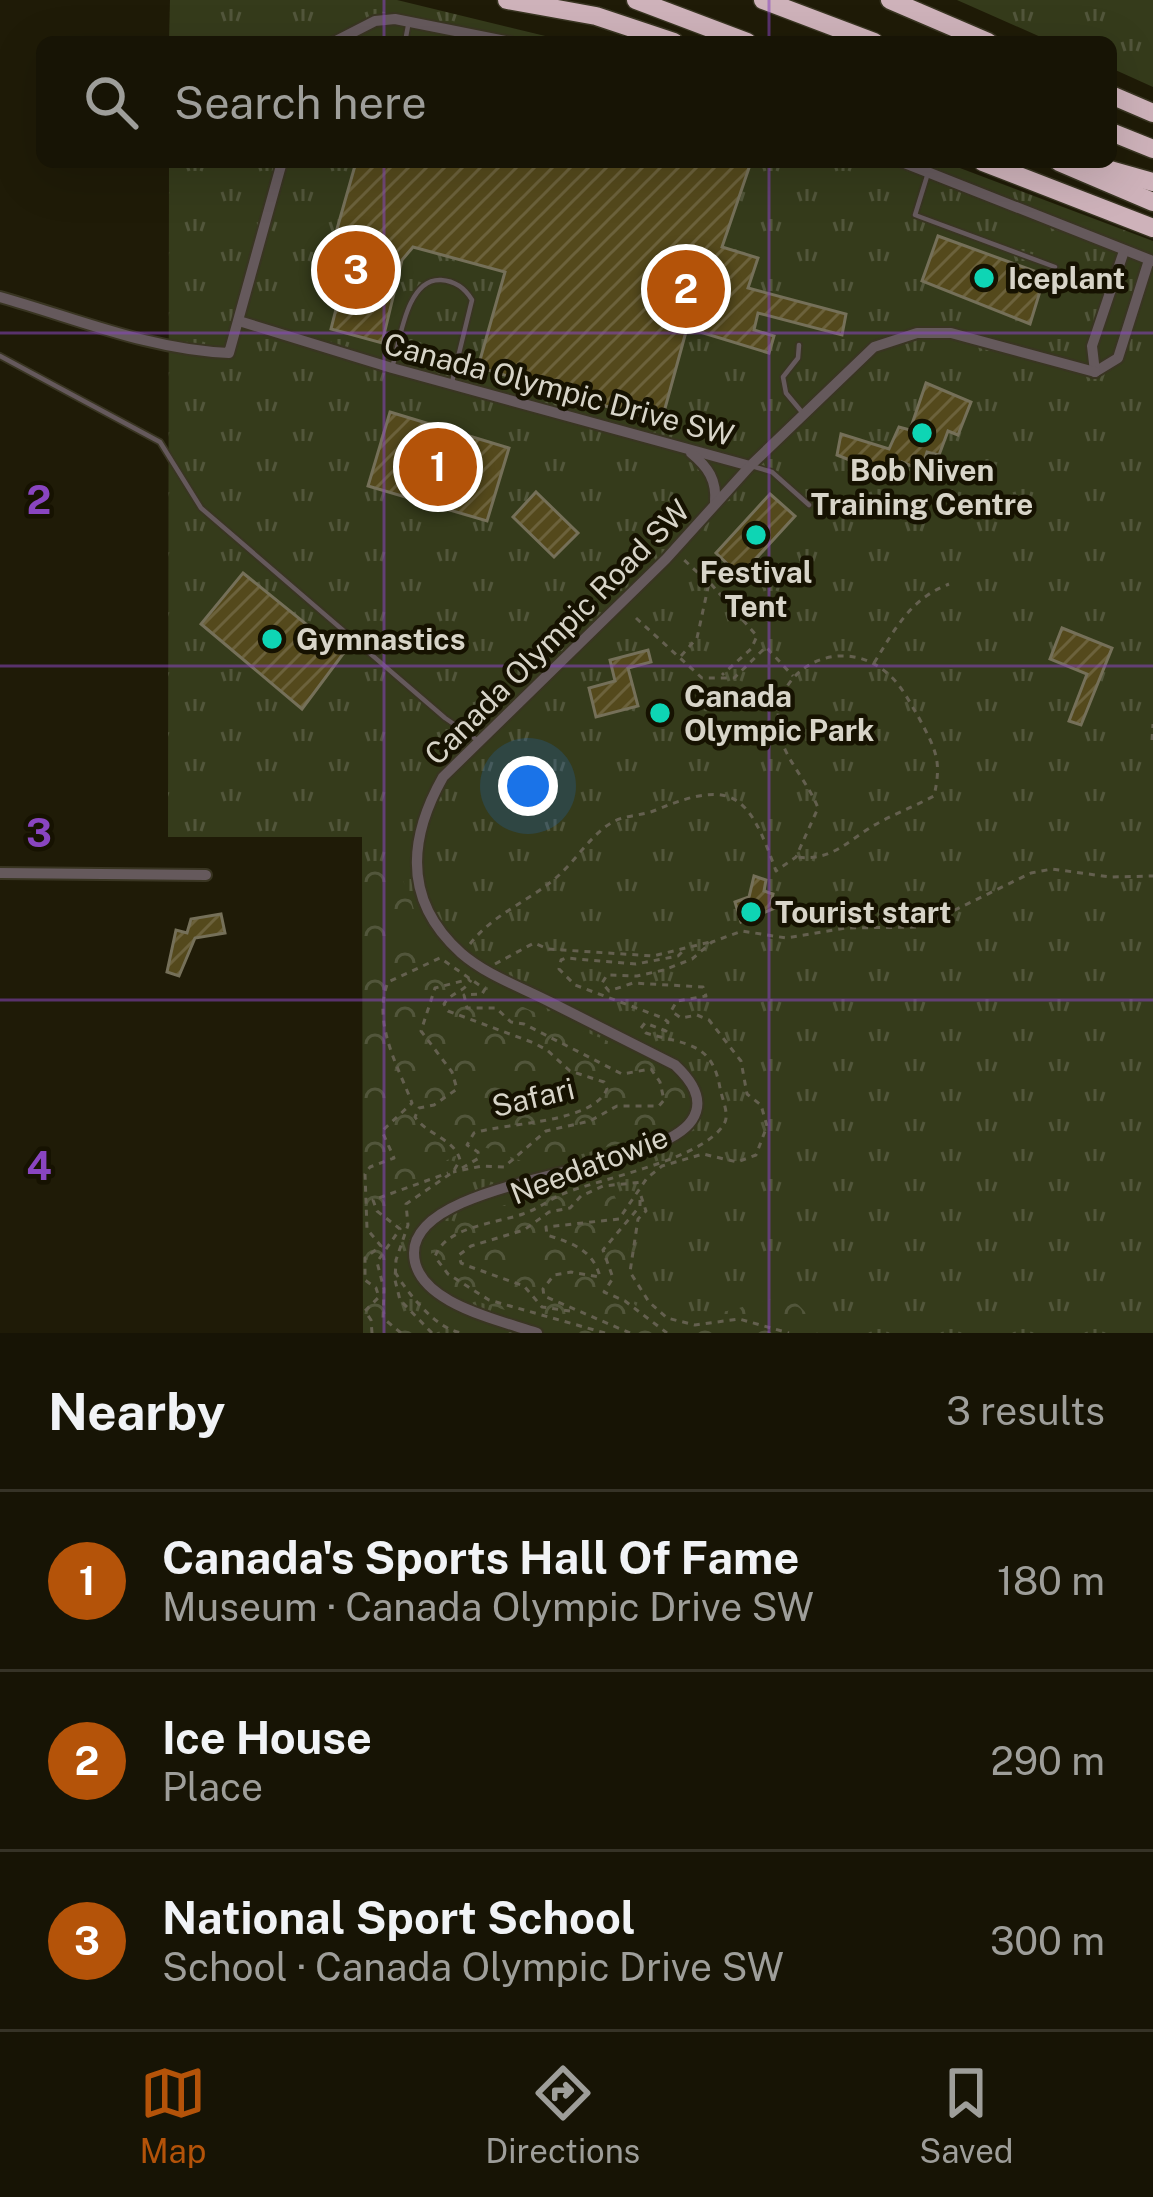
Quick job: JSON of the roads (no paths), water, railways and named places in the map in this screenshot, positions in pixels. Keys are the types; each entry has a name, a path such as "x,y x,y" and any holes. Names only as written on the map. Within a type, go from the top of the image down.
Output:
{"highway":[{"path":"507,0 596,16 656,36"},
{"path":"636,0 731,36"},
{"path":"763,0 858,36"},
{"path":"890,0 974,36"},
{"path":"1117,98 1153,113"},
{"path":"1117,134 1153,149"},
{"path":"998,168 1153,228"},
{"path":"1073,168 1153,202"},
{"path":"1102,168 1153,182"}],"street":[{"path":"346,36 375,21 410,21 482,36"},
{"path":"0,297 121,334 202,352 229,352 281,168"},
{"path":"918,168 1151,261 1118,358 1096,372 1092,346 1124,251"},
{"name":"Canada Olympic Drive SW","path":"239,321 750,466"},
{"name":"Canada Olympic Road SW","path":"537,1333 456,1304 434,1291 421,1276 414,1256 423,1228 443,1211 481,1196 664,1141 692,1121 697,1100 691,1081 675,1065 463,954 430,912 416,857 418,832 443,777 874,347 917,333 951,333 1096,372"},
{"path":"685,448 708,468 716,490 715,506"},
{"path":"0,873 206,875"}],"lane":[{"path":"406,36 410,21"},
{"path":"928,172 915,214 1054,267"},
{"path":"392,368 416,290 426,281 443,280 459,284 472,300 452,383"},
{"path":"799,345 798,358 783,376 786,393 804,414"},
{"path":"0,356 160,442 201,508 445,718 477,740"},
{"path":"750,466 772,472 809,505"}],"place":[{"name":"National Sport School","path":"356,270"},
{"name":"Iceplant","path":"984,278"},
{"name":"Ice House","path":"686,289"},
{"name":"Bob Niven Training Centre","path":"922,433"},
{"name":"Canada's Sports Hall Of Fame","path":"438,467"},
{"name":"Festival Tent","path":"756,535"},
{"name":"Gymnastics","path":"272,639"},
{"name":"Canada Olympic Park","path":"660,713"},
{"name":"Tourist start","path":"751,912"}]}
